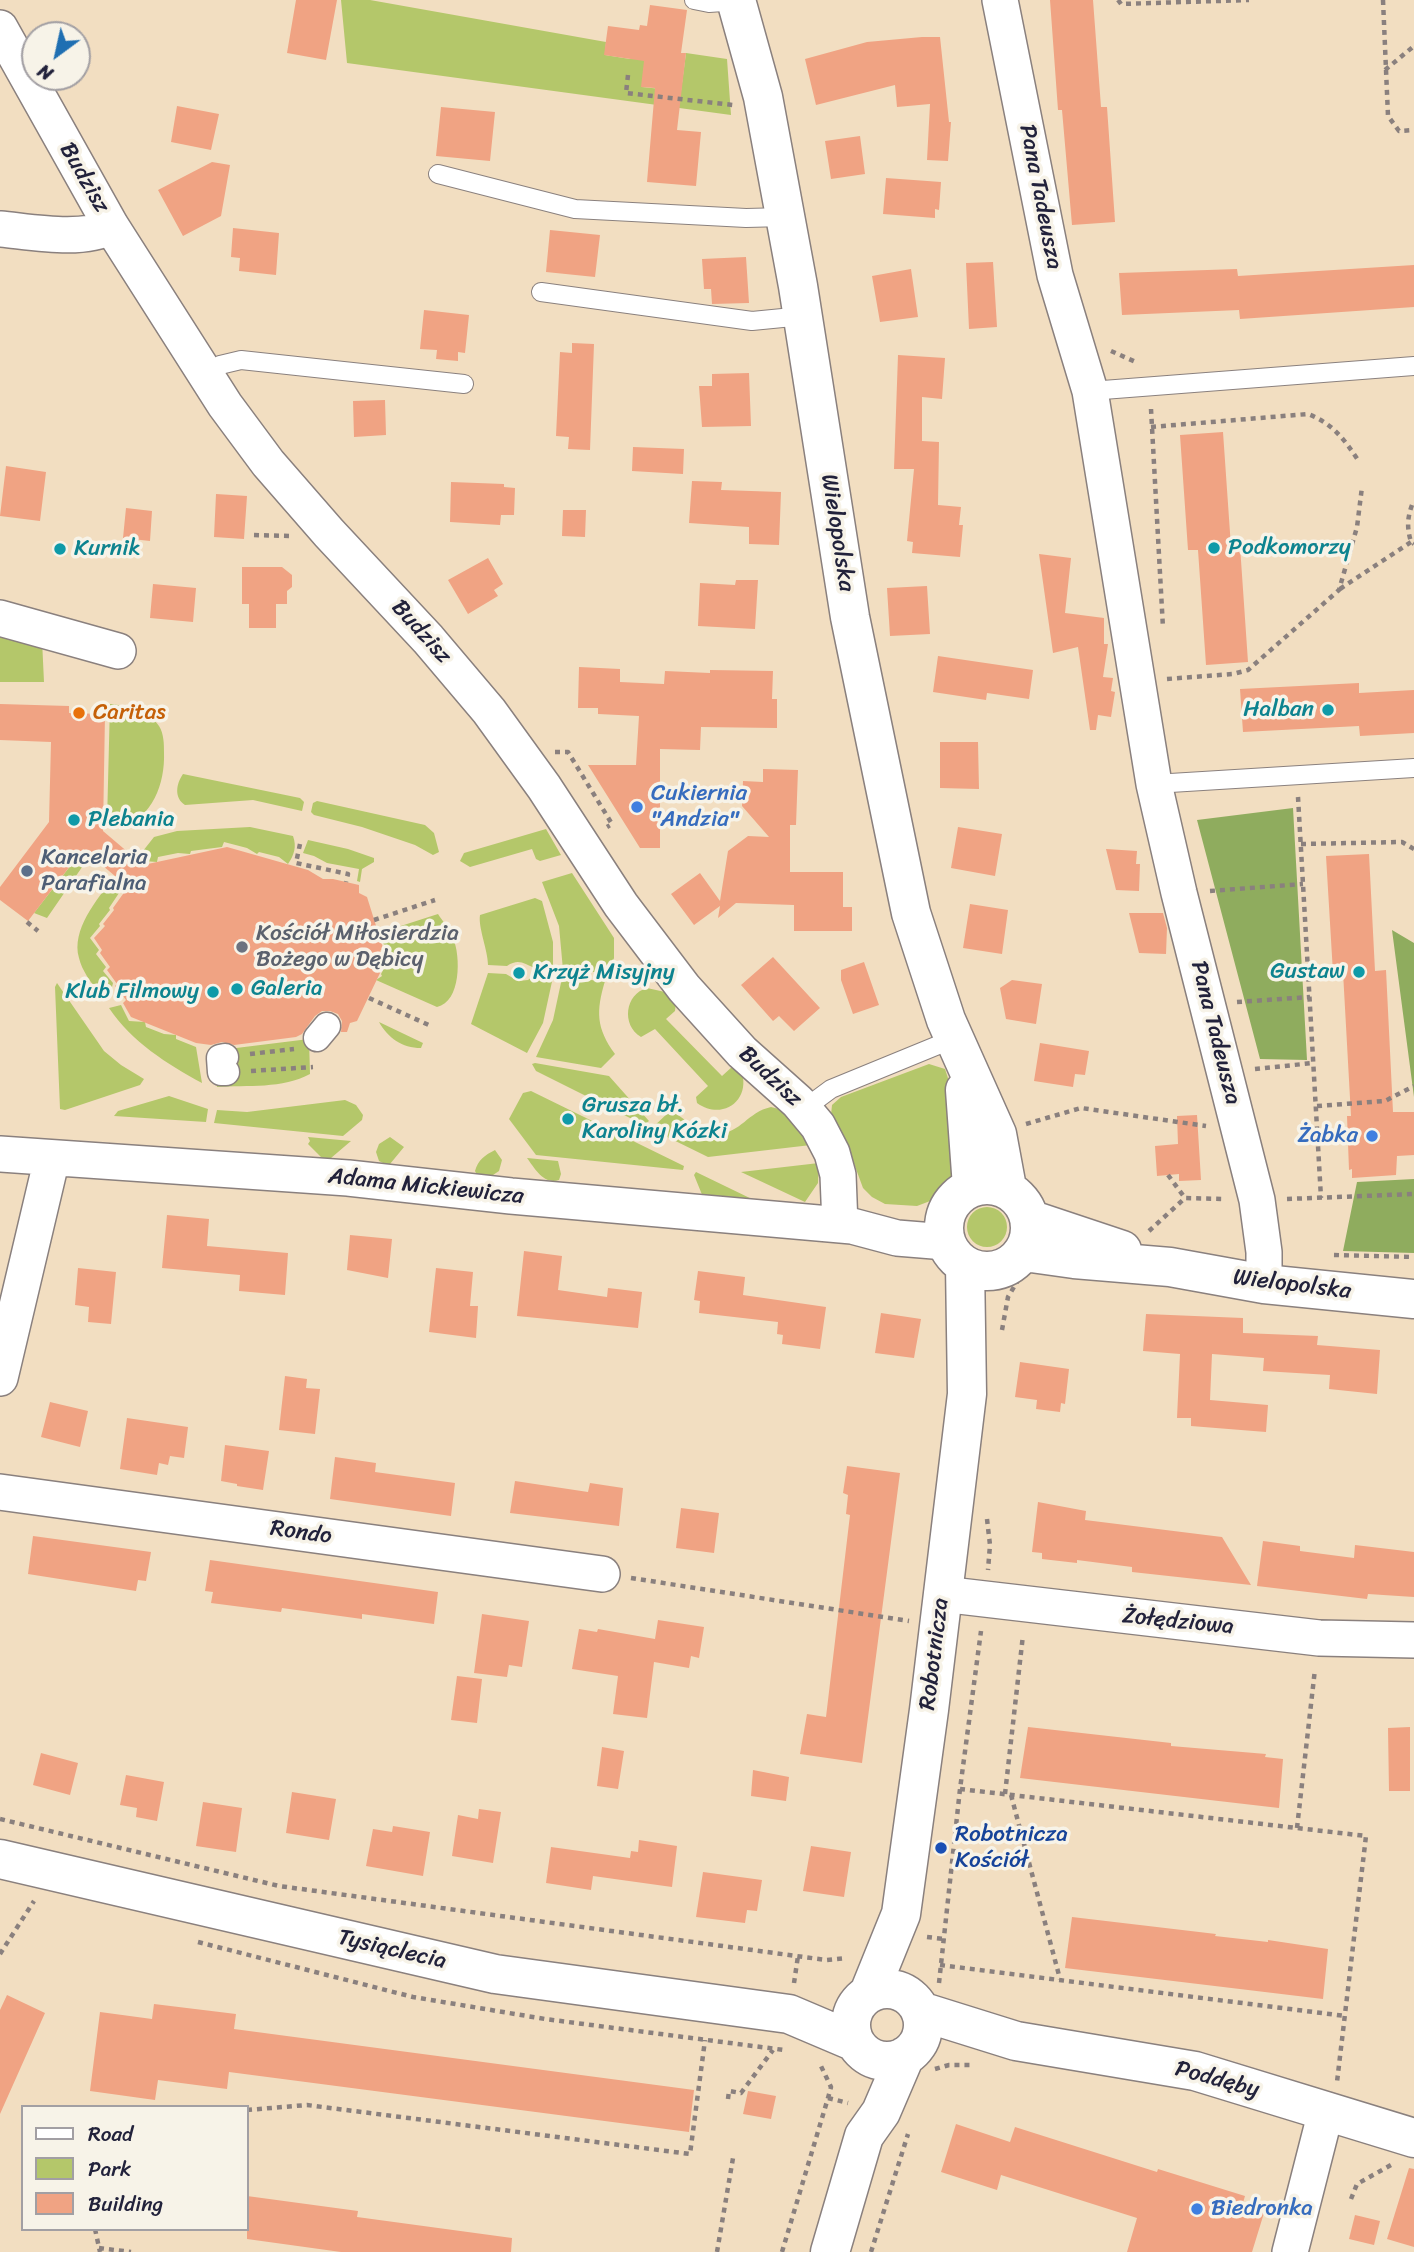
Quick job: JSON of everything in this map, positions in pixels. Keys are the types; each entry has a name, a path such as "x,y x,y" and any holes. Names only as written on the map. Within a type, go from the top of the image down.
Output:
{"street":[{"name":"Pana Tadeusza","path":"1000,0 1055,275 1090,391 1154,784 1179,893 1258,1200 1265,1252 1264,1284"},
{"name":"Wielopolska","path":"736,1 765,109 803,316 850,617 911,914 958,1049 997,1134 989,1188"},
{"name":"Budzisz","path":"0,28 111,226 206,374 268,463 428,639 489,711 544,787 621,905 677,979 742,1052 804,1109 818,1126 832,1153 846,1225"},
{"path":"0,229 86,234 101,232 111,226"},
{"path":"0,618 118,651"},
{"name":"Adama Mickiewicza","path":"0,1154 348,1178 511,1196 846,1225 898,1220 991,1249"},
{"path":"0,1378 51,1158"},
{"path":"989,1188 1020,1199 991,1249 954,1200 989,1188"},
{"name":"Wielopolska","path":"991,1249 1170,1267 1264,1284 1414,1300"},
{"name":"Robotnicza","path":"922,2029 909,1925 927,1601 967,1394 991,1249"},
{"name":"Rondo","path":"0,1492 602,1574"},
{"name":"Żołędziowa","path":"927,1601 985,1598 1319,1638 1414,1640"},
{"name":"Tysiąclecia","path":"0,1858 495,1974 791,2001 866,1995"},
{"name":"Robotnicza","path":"866,1995 909,1925"},
{"path":"830,2252 858,2120 858,2046 852,2033 851,2018 857,2004 866,1995 892,1989 911,1997 922,2029 881,2112 858,2120"},
{"name":"Tysiąclecia","path":"791,2001 858,2046"},
{"path":"858,2046 881,2061 897,2059 922,2029"},
{"name":"Poddęby","path":"922,2029 1016,2041 1195,2071 1331,2099 1405,2150"},
{"path":"1290,2252 1331,2099"}],"lane":[{"path":"694,0 709,3 736,1"},
{"path":"438,174 575,209 746,218 785,217"},
{"path":"541,292 752,321 803,316"},
{"path":"206,374 220,365 241,360 464,384"},
{"path":"1090,391 1414,366"},
{"path":"1154,784 1414,768"},
{"path":"804,1109 831,1089 905,1061 958,1049"}],"path":[{"path":"1118,0 1121,4 1249,0"},
{"path":"1383,0 1388,116 1399,131 1414,130"},
{"path":"1385,70 1414,46"},
{"path":"628,75 626,93 765,109"},
{"path":"1164,639 1151,427 1308,414 1324,420 1347,443 1358,460"},
{"path":"1339,590 1357,527 1362,487"},
{"path":"1166,666 1166,679 1233,674 1248,670 1339,590 1412,543 1407,519 1412,505"},
{"path":"254,535 292,536"},
{"path":"1297,774 1321,1198"},
{"path":"1301,844 1402,842 1414,849"},
{"path":"300,845 296,863 348,874 346,881"},
{"path":"1179,893 1303,884"},
{"path":"374,920 435,900"},
{"path":"27,922 38,930"},
{"path":"1207,1003 1310,997"},
{"path":"369,998 431,1026"},
{"path":"313,1067 226,1064 297,1049 322,1032"},
{"path":"1225,1072 1313,1063"},
{"path":"1317,1106 1385,1101 1414,1086"},
{"path":"1020,1126 1081,1108 1225,1129 1239,1128"},
{"path":"1168,1175 1185,1198"},
{"path":"1284,1199 1414,1194"},
{"path":"1149,1231 1185,1198 1232,1199"},
{"path":"991,1249 1015,1284 1008,1297 1001,1334"},
{"path":"1322,1255 1414,1257"},
{"path":"977,2065 949,2065 922,2029 940,1965 944,1939 985,1598 990,1545 986,1509"},
{"path":"602,1574 910,1621 927,1601"},
{"path":"1026,1604 1008,1794 1060,1979"},
{"path":"1297,1828 1319,1638"},
{"path":"960,1789 1366,1836 1345,2016 1331,2099"},
{"path":"0,1819 279,1886 826,1960 850,1957"},
{"path":"0,1954 34,1901"},
{"path":"909,1925 944,1939"},
{"path":"791,2001 798,1956"},
{"path":"940,1965 1345,2016"},
{"path":"248,2110 307,2105 690,2154 705,2040"},
{"path":"728,2099 729,2091 741,2093 774,2049"},
{"path":"782,2252 828,2098 858,2120"},
{"path":"871,2252 912,2121"},
{"path":"1351,2199 1357,2184 1405,2150"},
{"path":"717,2252 733,2158"},
{"path":"95,2231 100,2250 131,2252"}],"green space":[{"path":"341,0 370,0 606,42 605,55 630,59 646,48 642,87 681,91 686,53 727,59 731,115 347,63"},
{"path":"0,630 42,640 44,682 0,682"},
{"path":"110,704 130,708 150,717 159,726 164,743 164,764 155,798 141,816 120,828 107,822"},
{"path":"183,774 300,798 304,802 302,811 253,800 185,805 179,799 177,791"},
{"path":"317,801 425,825 434,833 439,852 433,855 415,845 362,827 314,815 311,812 313,803"},
{"path":"1293,808 1307,1060 1260,1059 1197,820"},
{"path":"250,827 293,836 294,851 288,864 279,857 259,852 257,854 247,848 224,842 222,847 158,857 157,862 144,861 139,856 154,837 177,831"},
{"path":"546,829 561,855 540,861 536,859 532,849 470,867 460,861 464,853"},
{"path":"308,840 348,849 374,858 374,862 362,869 360,882 357,881 359,869 327,863 303,853"},
{"path":"81,852 89,857 47,918 34,913"},
{"path":"572,873 614,938 614,958 609,973 563,970 559,926 542,882"},
{"path":"113,879 123,887 90,938 99,950 96,954 106,967 103,971 113,983 112,987 98,992 80,963 79,937 87,916"},
{"path":"535,898 542,901 553,942 553,970 537,969 518,962 507,966 488,965 480,915"},
{"path":"438,914 453,938 458,966 451,997 437,1007 376,980 382,976 388,961 383,948 385,945 379,940 379,933"},
{"path":"1392,930 1414,943 1414,1097"},
{"path":"488,973 506,974 518,981 528,980 533,976 553,977 543,1023 527,1053 471,1024"},
{"path":"562,978 605,981 599,1010 601,1027 615,1054 601,1068 536,1057 553,1020"},
{"path":"57,983 104,1051 144,1079 140,1085 65,1110 60,1109"},
{"path":"647,988 665,992 676,1002 675,1011 666,1019 722,1076 733,1066 742,1073 742,1092 732,1105 716,1110 697,1103 696,1097 708,1086 655,1029 641,1037 635,1032 630,1025 628,1010 634,996"},
{"path":"121,1005 129,1021 145,1022 146,1027 164,1034 176,1035 176,1039 196,1047 202,1083 139,1042 109,1008"},
{"path":"379,1022 423,1043 421,1048 396,1041"},
{"path":"309,1039 310,1074 277,1084 217,1087 212,1051"},
{"path":"532,1064 609,1076 649,1121 644,1125 536,1071"},
{"path":"929,1064 945,1069 957,1106 954,1181 938,1198 917,1206 885,1204 863,1188 849,1150 831,1115 832,1105 841,1097"},
{"path":"531,1091 684,1166 683,1170 536,1155 509,1119 523,1093"},
{"path":"169,1096 208,1109 206,1122 114,1116 118,1111"},
{"path":"345,1100 356,1105 363,1115 362,1120 343,1136 214,1123 217,1110 247,1112"},
{"path":"771,1107 783,1110 811,1145 708,1157 651,1129 670,1111 703,1131 725,1133"},
{"path":"308,1137 351,1141 331,1158 322,1158 308,1144"},
{"path":"390,1137 404,1147 387,1165 379,1161 376,1152 379,1144"},
{"path":"495,1150 502,1160 499,1171 493,1175 477,1175 475,1171 480,1161"},
{"path":"527,1158 558,1161 561,1174 559,1180 544,1178"},
{"path":"819,1163 818,1183 805,1202 741,1172"},
{"path":"696,1172 758,1202 703,1197 694,1175"},
{"path":"1414,1179 1414,1253 1343,1251 1357,1182"},
{"path":"987,1207 995,1208 1001,1213 1006,1219 1006,1235 1001,1241 995,1246 987,1247 979,1246 973,1241 968,1235 967,1227 968,1219 973,1213 979,1208"}],"building":[{"path":"296,0 337,0 326,60 287,53"},
{"path":"1050,0 1093,0 1101,107 1107,107 1115,222 1072,225 1062,110 1058,110"},
{"path":"650,5 687,10 681,53 686,53 677,130 701,132 696,186 647,182 655,88 641,87 644,61 604,55 608,26 639,30 640,25 647,26"},
{"path":"940,37 951,122 948,161 927,160 930,104 897,107 895,85 816,105 805,59 867,42"},
{"path":"177,106 219,114 211,150 171,142"},
{"path":"441,107 495,112 490,161 436,156"},
{"path":"860,136 865,174 831,179 825,141"},
{"path":"212,162 230,165 221,216 183,236 158,190"},
{"path":"886,178 941,182 939,210 935,209 935,218 883,214"},
{"path":"233,228 279,233 276,275 239,271 240,258 231,257"},
{"path":"550,230 600,235 595,277 546,272"},
{"path":"746,257 749,303 712,304 711,289 704,289 702,259"},
{"path":"993,262 997,327 969,329 966,263"},
{"path":"1414,265 1414,307 1240,319 1239,310 1122,315 1119,273 1237,269 1238,276"},
{"path":"911,269 918,317 880,322 872,276"},
{"path":"424,310 469,315 465,353 458,352 458,361 436,359 437,350 420,349"},
{"path":"572,343 594,344 590,450 568,449 569,437 556,436 560,352 572,353"},
{"path":"898,355 945,358 942,399 922,397 922,441 939,442 938,505 961,507 959,525 963,525 960,557 912,553 913,542 907,541 914,469 894,469"},
{"path":"749,373 751,426 702,427 699,386 712,386 712,374"},
{"path":"385,400 386,435 354,437 353,401"},
{"name":"Podkomorzy","path":"1223,432 1231,547 1240,546 1248,662 1206,665 1198,550 1188,550 1180,435"},
{"path":"633,447 684,449 683,474 632,471"},
{"path":"6,466 46,472 40,521 0,516"},
{"path":"692,481 722,482 721,490 781,492 779,545 749,544 749,527 689,523"},
{"path":"451,482 504,484 504,487 515,488 514,515 501,515 500,525 450,522"},
{"path":"216,494 247,496 244,539 214,537"},
{"path":"126,508 152,511 150,541 123,538"},
{"path":"563,510 586,510 585,537 562,536"},
{"path":"1039,554 1071,558 1065,613 1104,618 1104,644 1108,644 1103,677 1113,678 1111,691 1115,692 1111,717 1098,715 1096,730 1090,730 1078,647 1053,653"},
{"path":"488,558 503,584 494,590 498,596 468,614 448,580"},
{"path":"242,567 282,567 292,575 292,587 287,591 287,604 276,604 276,628 249,628 249,604 242,604"},
{"path":"736,580 758,580 755,629 698,626 700,583 735,585"},
{"path":"153,584 196,588 193,622 150,618"},
{"path":"927,586 930,634 890,636 887,588"},
{"path":"938,656 1033,670 1029,699 987,693 986,700 933,692"},
{"path":"579,667 620,669 620,682 664,684 665,671 773,671 772,699 777,699 777,728 701,727 700,750 660,749 660,848 640,848 588,765 636,765 639,716 598,714 598,708 578,708"},
{"name":"Halban","path":"1359,683 1359,693 1414,690 1414,733 1360,736 1359,726 1243,732 1240,689"},
{"name":"Kościół Miłosierdzia Bożego w Dębicy","path":"0,704 69,706 69,713 105,714 103,831 143,865 227,847 308,870 323,879 359,885 359,893 367,897 383,948 380,951 388,961 379,971 357,1021 350,1023 347,1032 341,1032 342,1021 338,1014 322,1011 302,1034 296,1037 234,1045 222,1042 211,1045 196,1043 131,1017 123,1003 126,1000 115,986 117,984 107,970 110,967 94,938 105,926 103,924 128,887 83,849 28,921 0,900 0,887 49,822 51,742 0,740"},
{"path":"940,742 978,742 979,789 940,788"},
{"path":"763,769 798,770 796,825 790,825 790,872 843,872 843,907 852,907 852,931 794,931 794,905 736,903 718,918 720,906 694,925 671,894 700,873 720,901 728,851 748,836 769,837 742,806 743,781 763,782"},
{"path":"958,827 1002,834 995,876 951,868"},
{"path":"1106,849 1137,851 1136,864 1140,864 1139,891 1116,890"},
{"name":"Gustaw","path":"1369,854 1375,971 1386,970 1393,1112 1414,1112 1414,1155 1397,1156 1396,1175 1352,1178 1352,1169 1349,1170 1347,1116 1351,1116 1343,972 1333,973 1326,856"},
{"path":"970,904 1008,910 1002,954 963,948"},
{"path":"1129,913 1163,913 1167,928 1166,954 1139,953"},
{"path":"773,957 820,1008 794,1031 779,1016 773,1021 741,985"},
{"path":"864,962 879,1005 853,1014 841,980 841,970"},
{"path":"1012,980 1042,984 1036,1024 1006,1019 1000,988"},
{"path":"1040,1043 1089,1051 1085,1075 1075,1074 1073,1087 1034,1081"},
{"path":"1197,1115 1201,1180 1179,1181 1179,1174 1157,1176 1155,1146 1178,1144 1177,1116"},
{"path":"167,1215 209,1219 207,1246 288,1253 285,1295 239,1291 240,1275 162,1268"},
{"path":"350,1235 392,1239 388,1278 347,1270"},
{"path":"524,1251 562,1256 558,1290 607,1297 608,1288 642,1292 638,1328 517,1316"},
{"path":"78,1268 116,1272 111,1324 88,1322 89,1307 75,1305"},
{"path":"436,1268 473,1272 470,1306 478,1306 476,1338 429,1332"},
{"path":"698,1271 745,1277 743,1295 826,1307 820,1349 782,1344 783,1335 777,1334 778,1322 699,1313 700,1301 694,1300"},
{"path":"881,1313 921,1319 914,1358 875,1353"},
{"path":"1146,1314 1243,1318 1243,1333 1318,1336 1317,1345 1380,1350 1377,1394 1329,1389 1330,1375 1263,1371 1264,1358 1212,1354 1210,1400 1268,1405 1266,1432 1191,1426 1191,1418 1177,1418 1180,1354 1143,1351"},
{"path":"1020,1362 1069,1369 1065,1404 1061,1403 1060,1412 1036,1409 1037,1400 1015,1397"},
{"path":"285,1376 307,1379 306,1388 320,1389 315,1434 279,1430"},
{"path":"50,1402 88,1411 80,1447 41,1437"},
{"path":"127,1418 188,1427 184,1458 170,1456 168,1465 159,1463 157,1475 120,1469"},
{"path":"225,1445 269,1451 263,1490 221,1481"},
{"path":"335,1457 376,1463 375,1472 455,1483 451,1516 330,1499"},
{"path":"847,1466 900,1473 862,1763 800,1754 807,1714 826,1717 850,1515 846,1514 848,1495 843,1493"},
{"path":"515,1481 588,1492 590,1483 623,1488 619,1526 510,1513"},
{"path":"1038,1502 1086,1511 1085,1520 1222,1537 1251,1585 1132,1572 1132,1567 1077,1560 1077,1563 1042,1559 1042,1553 1032,1552"},
{"path":"681,1508 719,1513 714,1553 676,1548"},
{"path":"33,1536 151,1552 146,1581 138,1580 136,1591 28,1574"},
{"path":"1263,1541 1300,1546 1300,1551 1354,1558 1355,1545 1414,1552 1414,1597 1368,1594 1367,1599 1257,1586"},
{"path":"210,1560 438,1592 434,1624 362,1614 362,1619 282,1608 281,1612 211,1603 213,1592 205,1591"},
{"path":"482,1614 529,1621 522,1667 509,1665 507,1677 474,1673"},
{"path":"658,1620 704,1627 699,1658 691,1656 689,1668 654,1662 647,1718 613,1714 618,1676 572,1669 579,1629 597,1632 598,1629 655,1639"},
{"path":"457,1676 482,1679 477,1723 451,1720"},
{"path":"1028,1727 1171,1743 1171,1746 1266,1754 1265,1757 1283,1759 1279,1808 1020,1778"},
{"path":"1410,1727 1410,1791 1389,1791 1388,1728"},
{"path":"602,1747 624,1751 618,1789 597,1786"},
{"path":"41,1753 78,1763 70,1795 33,1785"},
{"path":"753,1770 789,1777 786,1801 751,1796"},
{"path":"126,1775 164,1782 157,1821 136,1817 137,1808 120,1805"},
{"path":"292,1792 336,1799 329,1840 286,1833"},
{"path":"203,1802 242,1808 236,1852 196,1846"},
{"path":"479,1809 501,1812 493,1863 452,1856 458,1815 478,1819"},
{"path":"393,1826 430,1832 423,1876 366,1866 373,1829 392,1832"},
{"path":"639,1840 677,1846 672,1887 593,1876 591,1890 546,1883 551,1847 630,1858 631,1851 638,1852"},
{"path":"811,1846 851,1852 844,1897 803,1891"},
{"path":"703,1872 762,1880 757,1911 747,1910 745,1923 696,1917"},
{"path":"1072,1917 1328,1949 1323,1999 1065,1968"},
{"path":"7,1995 45,2013 0,2114 0,2010"},
{"path":"154,2004 236,2014 234,2029 694,2090 689,2132 229,2072 227,2089 158,2080 155,2100 90,2091 100,2012 152,2019"},
{"path":"748,2091 776,2096 771,2119 743,2114"},
{"path":"956,2124 1010,2142 1015,2127 1157,2172 1158,2169 1245,2196 1242,2206 1264,2213 1252,2252 1127,2252 1137,2218 1001,2175 997,2190 941,2172"},
{"path":"1409,2168 1414,2169 1414,2247 1387,2239"},
{"path":"248,2196 358,2211 357,2217 512,2238 511,2252 341,2252 247,2239"},
{"path":"1355,2215 1380,2221 1374,2245 1349,2239"}],"place":[{"name":"Podkomorzy","path":"1214,548"},
{"name":"Kurnik","path":"60,549"},
{"name":"Halban","path":"1328,710"},
{"name":"Caritas","path":"79,713"},
{"name":"Cukiernia \"Andzia\"","path":"637,807"},
{"name":"Plebania","path":"74,820"},
{"name":"Kancelaria Parafialna","path":"27,871"},
{"name":"Kościół Miłosierdzia Bożego w Dębicy","path":"242,947"},
{"name":"Gustaw","path":"1359,972"},
{"name":"Krzyż Misyjny","path":"519,973"},
{"name":"Galeria","path":"237,989"},
{"name":"Klub Filmowy","path":"213,992"},
{"name":"Grusza bł. Karoliny Kózki","path":"568,1119"},
{"name":"Żabka","path":"1372,1136"},
{"name":"Robotnicza Kościół","path":"941,1848"},
{"name":"Biedronka","path":"1197,2209"}]}
